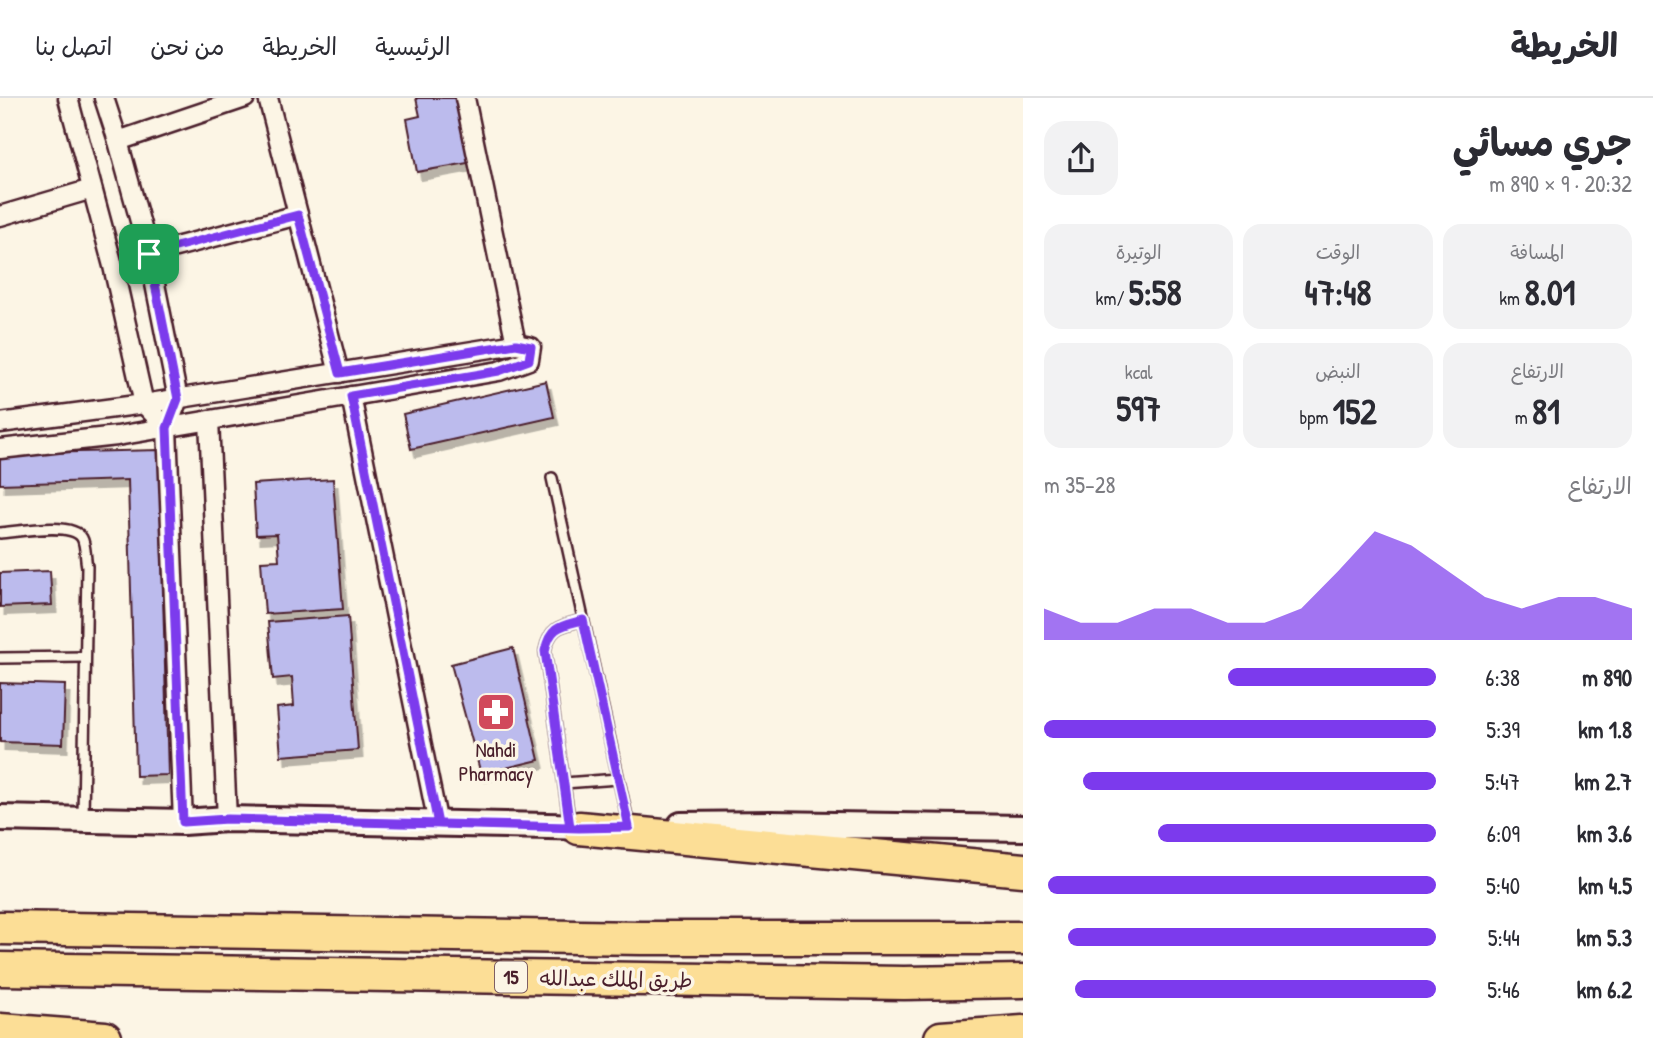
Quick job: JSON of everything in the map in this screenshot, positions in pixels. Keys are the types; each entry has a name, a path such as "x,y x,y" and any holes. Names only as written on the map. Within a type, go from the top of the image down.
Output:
{"highway":[{"path":"574,828 1023,870"},
{"name":"طريق الملك عبدالله","path":"0,928 641,937 1023,938"},
{"name":"طريق الملك عبدالله","path":"0,969 904,983 1023,981"},
{"path":"0,1030 105,1038"},
{"path":"941,1038 1023,1032"}],"main road":[{"path":"0,818 183,822 227,819 574,828 771,824 1023,828"}],"street":[{"path":"68,98 114,266 144,404 167,428"},
{"path":"104,98 149,254 178,399 167,428 183,822"},
{"path":"118,141 245,98"},
{"path":"268,98 340,373"},
{"path":"465,98 516,344"},
{"path":"0,216 92,189"},
{"path":"149,254 298,215"},
{"path":"0,423 178,399 516,344 531,347 529,360 499,371 167,428 0,449"},
{"path":"351,396 438,824"},
{"path":"209,421 227,819"}],"lane":[{"path":"552,478 629,827"},
{"path":"0,533 58,528 74,532 82,538 87,566 83,820"},
{"path":"574,828 564,783 545,651 547,637 556,628 583,620"},
{"path":"0,658 85,657"},
{"path":"564,783 618,779"}],"building":[{"path":"416,98 457,98 466,148 476,146 479,161 417,172 407,119 420,116"},
{"path":"546,381 554,417 411,449 403,414"},
{"path":"159,450 168,775 136,776 128,480 0,484 0,454"},
{"path":"333,479 343,609 265,614 261,561 279,560 277,534 256,535 253,484"},
{"path":"50,571 52,605 0,607 0,573"},
{"path":"348,616 358,750 281,756 277,708 294,706 292,677 273,679 268,622"},
{"name":"Nahdi Pharmacy","path":"513,648 539,760 481,774 451,664"},
{"path":"0,683 65,685 63,744 0,742"}],"place":[{"name":"Nahdi Pharmacy","path":"496,712"}],"route":[{"path":"149,254 178,399 167,428 183,822 227,819 438,824 570,827 545,651 547,637 556,628 583,620 629,827 579,828 438,824 351,396 499,371 529,360 531,347 516,344 340,373 298,215 149,254"}]}
